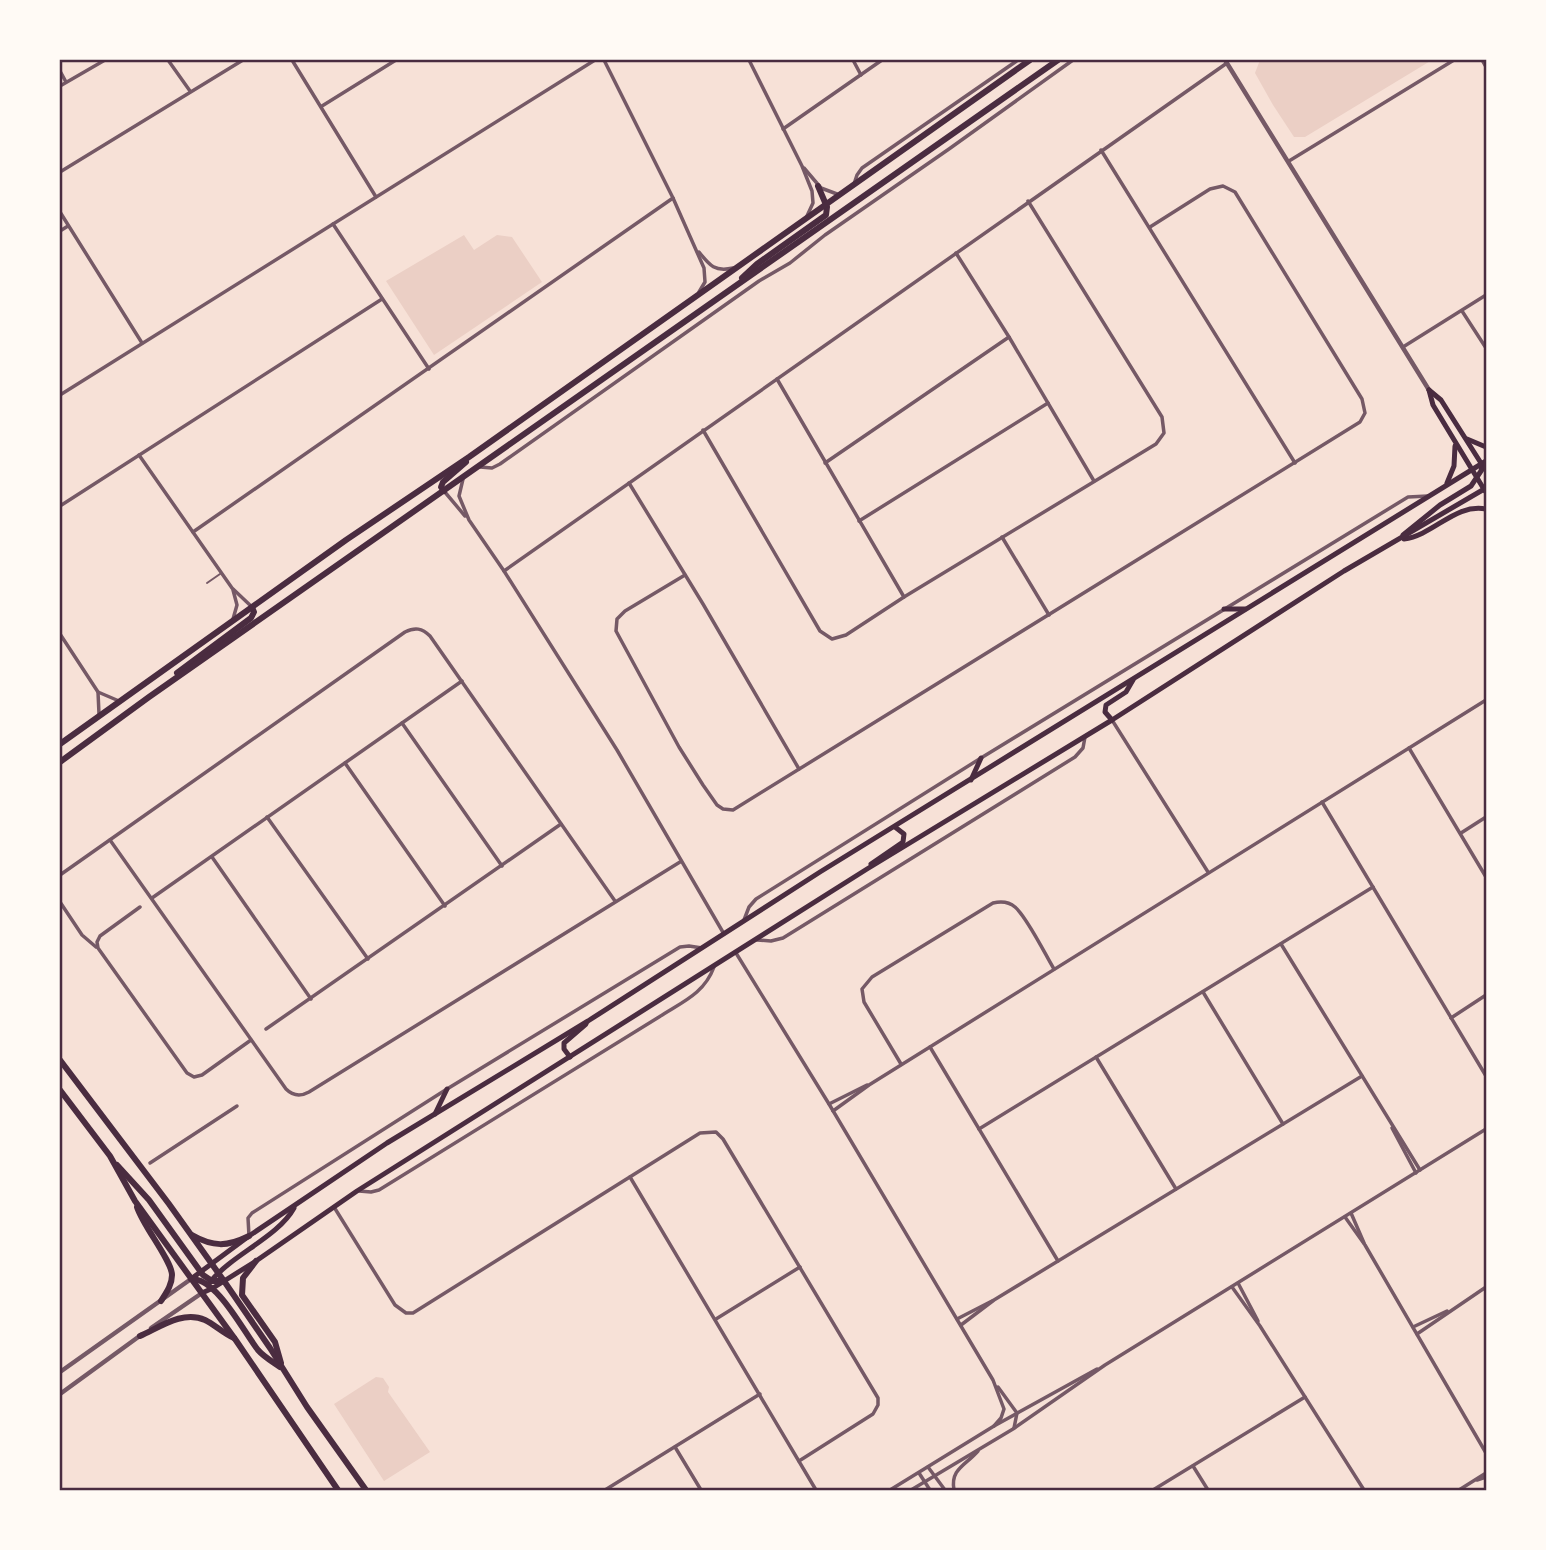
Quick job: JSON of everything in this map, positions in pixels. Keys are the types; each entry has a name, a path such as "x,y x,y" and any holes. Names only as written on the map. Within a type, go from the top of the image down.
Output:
{"main road":[{"path":"60,744 1030,60"},
{"path":"60,762 1058,60"},
{"path":"734,287 752,268 826,215 828,210 818,186"},
{"path":"1429,390 1441,400 1484,463 1486,471"},
{"path":"1429,390 1433,405 1486,490"},
{"path":"1464,437 1486,447"},
{"path":"1446,486 1454,466 1455,443"},
{"path":"444,491 441,487 443,482 463,466 469,457"},
{"path":"191,1279 249,1236 435,1114 1484,463"},
{"path":"191,1279 211,1285 234,1275 356,1191 1398,539 1440,505 1471,486 1478,478 1484,463"},
{"path":"1486,481 1486,490"},
{"path":"1398,539 1419,530 1486,490"},
{"path":"1398,539 1421,535 1462,510 1486,509"},
{"path":"149,697 251,618 254,612 252,607"},
{"path":"1224,609 1251,607"},
{"path":"1112,720 1105,712 1106,705 1126,692 1133,680"},
{"path":"971,781 982,758"},
{"path":"867,869 902,842 904,834 895,827"},
{"path":"570,1057 564,1049 564,1043 588,1021"},
{"path":"60,1060 224,1281 366,1490"},
{"path":"435,1114 447,1089"},
{"path":"60,1090 110,1156 149,1200 261,1353 282,1368"},
{"path":"110,1156 172,1272 171,1285 162,1301"},
{"path":"135,1202 235,1339 338,1490"},
{"path":"202,1293 218,1273 281,1225 296,1206"},
{"path":"189,1233 205,1242 220,1245 249,1236"},
{"path":"193,1262 202,1263 204,1255"},
{"path":"256,1261 243,1278 242,1295 275,1342 282,1368"},
{"path":"228,1264 227,1272 234,1275"},
{"path":"210,1305 214,1297 220,1298"},
{"path":"140,1336 178,1319 190,1317 202,1319 235,1339"}],"street":[{"path":"60,86 105,60"},
{"path":"168,60 190,91"},
{"path":"60,172 243,60"},
{"path":"292,60 376,197"},
{"path":"322,106 395,60"},
{"path":"60,395 595,60"},
{"path":"605,60 696,248 706,275 704,285 695,298"},
{"path":"749,60 803,166 818,186 840,195"},
{"path":"853,60 860,75"},
{"path":"783,129 882,60"},
{"path":"854,185 856,175 862,168 1018,60"},
{"path":"477,467 492,468 500,464 759,281 790,263 825,235 1073,60"},
{"path":"1289,161 1454,60"},
{"path":"1482,60 1486,67"},
{"path":"504,570 1227,61 1429,390"},
{"path":"60,71 66,82"},
{"path":"1101,150 1295,463"},
{"path":"803,166 813,199 805,219"},
{"path":"685,575 621,614 616,631 679,747 717,805 726,810 736,808 1357,425 1365,413 1362,399 1235,192 1223,186 1210,189 1150,227"},
{"path":"193,533 673,198"},
{"path":"703,430 820,631 832,639 846,635 1156,444 1164,433 1162,417 1028,201"},
{"path":"60,212 142,343"},
{"path":"333,224 429,369"},
{"path":"60,231 68,226"},
{"path":"696,248 713,268 735,268"},
{"path":"956,253 1094,481"},
{"path":"1403,347 1486,295"},
{"path":"60,506 382,299"},
{"path":"1462,311 1486,348"},
{"path":"825,463 1009,337"},
{"path":"777,379 904,597"},
{"path":"859,521 1048,403"},
{"path":"139,455 232,588 252,607"},
{"path":"464,477 459,496 469,520"},
{"path":"629,483 799,769"},
{"path":"444,491 469,520 504,570 617,750 724,934"},
{"path":"743,922 749,907 756,899 982,758 1408,497 1430,496"},
{"path":"1002,537 1049,615"},
{"path":"232,588 237,602 232,621"},
{"path":"60,875 394,639 410,629 419,629 430,636 615,901"},
{"path":"60,634 98,692 99,714"},
{"path":"152,898 462,681"},
{"path":"98,692 119,701"},
{"path":"833,1111 869,1085 1486,700"},
{"path":"1112,720 1209,873"},
{"path":"402,723 502,866"},
{"path":"757,940 783,938 935,846 1075,757 1083,748 1085,737"},
{"path":"1409,748 1486,877"},
{"path":"345,763 445,906"},
{"path":"1322,802 1486,1076"},
{"path":"267,817 368,960"},
{"path":"1461,833 1486,817"},
{"path":"266,1029 561,824"},
{"path":"110,839 251,1041 293,1095 309,1092 680,862"},
{"path":"211,857 311,999"},
{"path":"979,1129 1373,887"},
{"path":"901,1065 864,1002 862,989 872,977 1000,901 1007,902 1018,910 1054,969"},
{"path":"60,902 82,935 97,948 190,1075 202,1075 251,1041"},
{"path":"97,948 100,936 140,907"},
{"path":"1281,944 1418,1172"},
{"path":"249,1236 249,1215 447,1089 680,947 702,947"},
{"path":"736,953 993,1380 1017,1413 1018,1419 1013,1429"},
{"path":"356,1191 371,1192 379,1189 659,1017 702,989 708,983 715,966"},
{"path":"1203,992 1283,1124"},
{"path":"1451,1018 1486,995"},
{"path":"930,1047 1058,1262"},
{"path":"1096,1057 1176,1189"},
{"path":"957,1319 1058,1262 1362,1076"},
{"path":"829,1104 869,1085"},
{"path":"150,1163 237,1106"},
{"path":"890,1490 994,1426 1105,1365 1486,1129"},
{"path":"334,1207 395,1305 406,1313 413,1312 700,1133 716,1132 723,1139 877,1395 878,1402 873,1414 799,1461"},
{"path":"630,1177 816,1490"},
{"path":"1351,1213 1365,1245"},
{"path":"1345,1217 1365,1245 1486,1453"},
{"path":"716,1320 800,1267"},
{"path":"60,1372 191,1279"},
{"path":"1238,1283 1260,1326"},
{"path":"1232,1287 1260,1326 1364,1490"},
{"path":"1417,1334 1486,1287"},
{"path":"60,1394 202,1293"},
{"path":"961,1325 994,1300"},
{"path":"1412,1327 1449,1310"},
{"path":"911,1490 1013,1429 1105,1365"},
{"path":"993,1380 1004,1409 994,1426"},
{"path":"606,1490 760,1394"},
{"path":"1153,1490 1305,1397"},
{"path":"675,1447 701,1490"},
{"path":"954,1490 956,1471 982,1447"},
{"path":"929,1466 945,1490"},
{"path":"1192,1466 1208,1490"},
{"path":"919,1473 930,1490"},
{"path":"1459,1490 1486,1475"}],"lane":[{"path":"207,583 222,573"}],"shaded area":[{"path":"1260,60 1432,60 1305,137 1294,137 1255,73"},
{"path":"464,235 474,250 497,235 512,237 542,282 434,355 386,281"},
{"path":"376,1377 383,1378 389,1387 388,1392 430,1452 384,1481 334,1404"}]}
